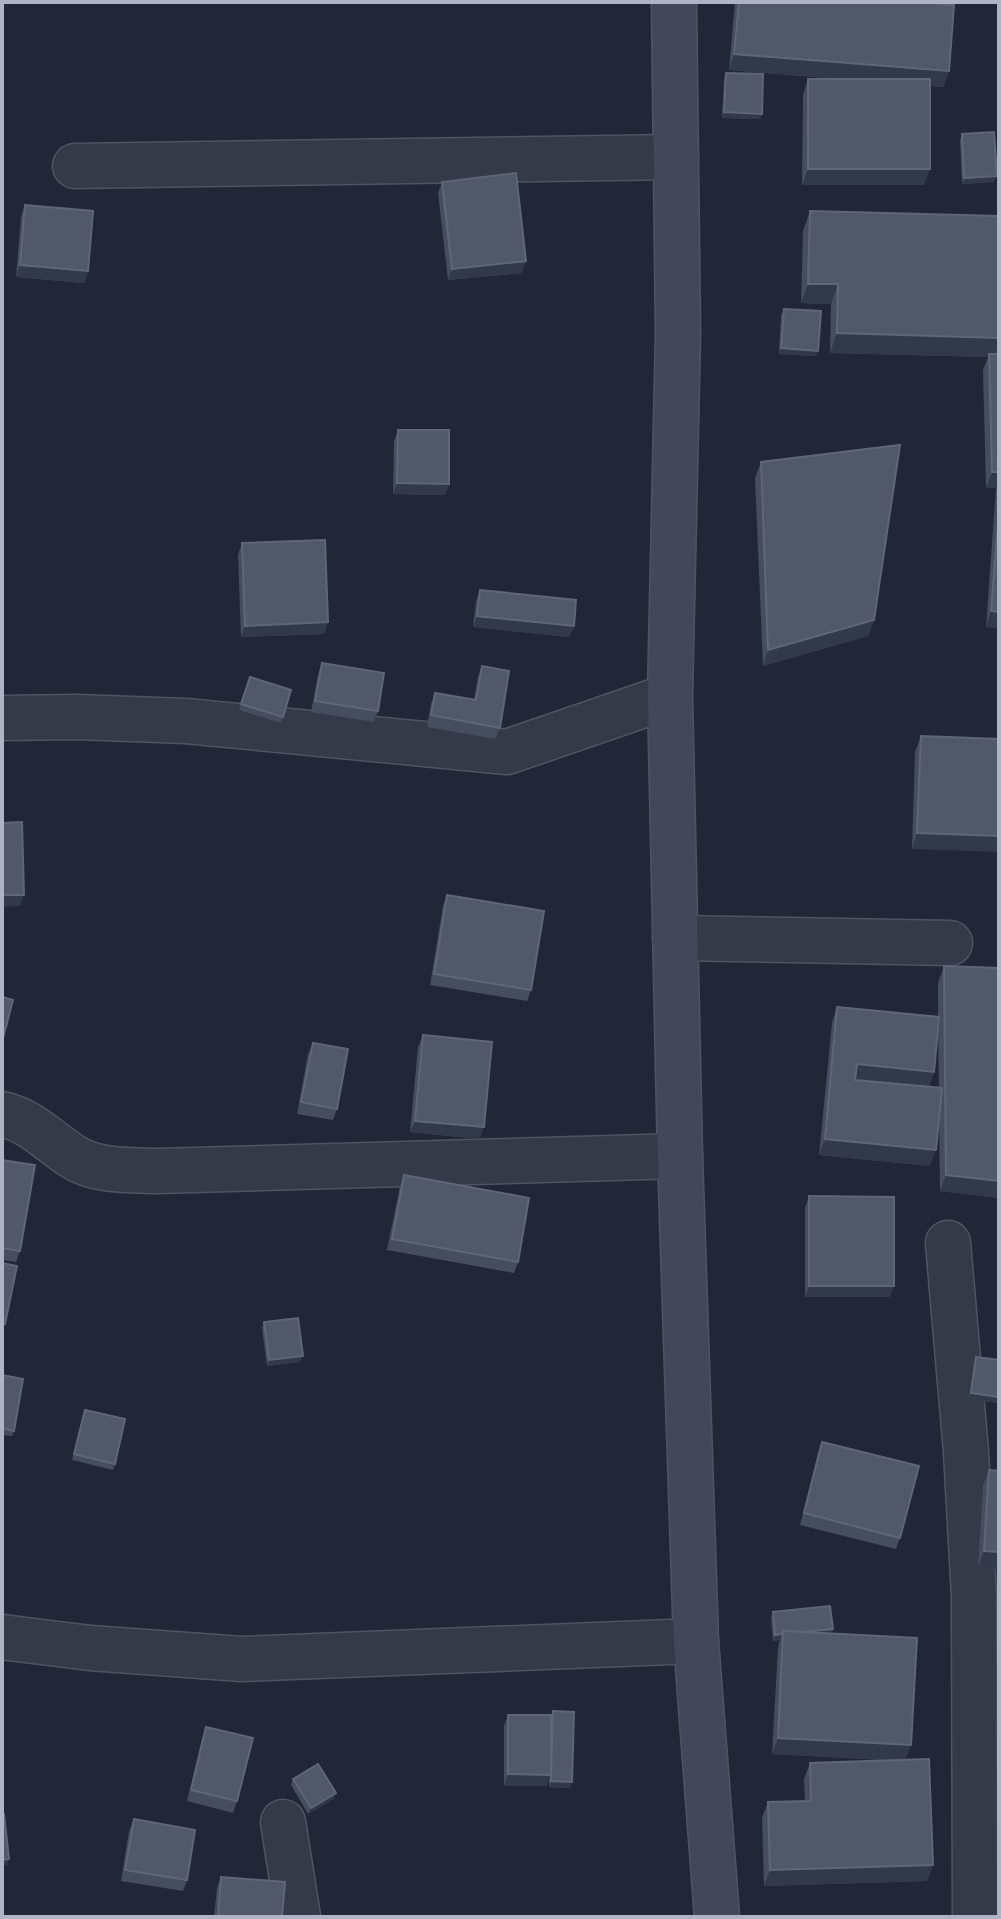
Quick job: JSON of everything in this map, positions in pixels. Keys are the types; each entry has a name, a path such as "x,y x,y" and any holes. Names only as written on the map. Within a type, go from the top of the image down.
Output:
{"main road":[{"path":"674,2 678,333 670,696 675,938 696,1641 717,1917"}],"street":[{"path":"75,166 676,157"},
{"path":"2,718 186,721 507,752 670,696"},
{"path":"675,938 950,943"},
{"path":"2,1114 29,1124 75,1158 109,1169 158,1171 680,1156"},
{"path":"948,1243 966,1452 986,1596 975,1917"},
{"path":"2,1637 90,1648 242,1659 696,1641"},
{"path":"283,1822 298,1917"}],"building":[{"path":"739,2 916,2 954,5 949,71 734,54"},
{"path":"726,73 763,74 762,114 724,112"},
{"path":"808,79 930,79 930,169 808,169"},
{"path":"994,132 997,176 964,178 962,134"},
{"path":"516,173 526,261 452,269 442,182"},
{"path":"25,205 93,211 88,271 20,265"},
{"path":"810,211 999,216 999,338 837,333 838,284 808,284"},
{"path":"784,309 821,311 818,351 781,348"},
{"path":"989,354 999,354 999,472 992,472"},
{"path":"398,430 449,430 449,484 397,483"},
{"path":"900,445 874,620 768,650 761,462"},
{"path":"999,512 999,612 991,611"},
{"path":"325,540 328,622 245,626 242,543"},
{"path":"480,590 576,600 574,626 477,616"},
{"path":"322,663 384,673 378,711 315,701"},
{"path":"482,666 509,671 500,728 431,715 435,693 476,700"},
{"path":"250,677 291,690 283,717 241,704"},
{"path":"921,736 999,739 999,836 917,833"},
{"path":"22,822 24,895 2,895 2,823"},
{"path":"447,895 544,911 531,990 434,974"},
{"path":"944,966 999,968 999,1181 946,1175"},
{"path":"2,997 13,1000 2,1042"},
{"path":"837,1007 939,1017 934,1072 857,1064 855,1080 942,1088 936,1150 825,1139"},
{"path":"423,1035 492,1042 484,1127 415,1121"},
{"path":"313,1043 348,1049 337,1109 301,1102"},
{"path":"2,1160 35,1165 20,1251 2,1248"},
{"path":"404,1175 529,1198 518,1262 392,1239"},
{"path":"809,1196 894,1197 894,1286 809,1286"},
{"path":"2,1263 17,1266 5,1324 2,1323"},
{"path":"298,1318 303,1356 269,1360 264,1322"},
{"path":"976,1357 999,1360 999,1397 971,1393"},
{"path":"2,1375 23,1379 14,1431 2,1428"},
{"path":"85,1410 125,1419 115,1464 74,1454"},
{"path":"822,1442 919,1466 900,1538 804,1513"},
{"path":"989,1470 999,1471 999,1552 984,1551"},
{"path":"830,1606 833,1629 783,1631 775,1635 773,1612"},
{"path":"783,1631 917,1638 911,1745 778,1738"},
{"path":"553,1711 574,1712 572,1782 551,1781"},
{"path":"508,1715 551,1715 551,1775 508,1774"},
{"path":"206,1727 253,1738 237,1801 191,1790"},
{"path":"929,1759 933,1865 770,1870 768,1802 811,1801 810,1763"},
{"path":"318,1764 336,1793 311,1808 293,1779"},
{"path":"2,1814 9,1859 2,1860"},
{"path":"134,1819 195,1830 187,1880 125,1870"},
{"path":"221,1877 285,1882 282,1917 218,1917"}]}
